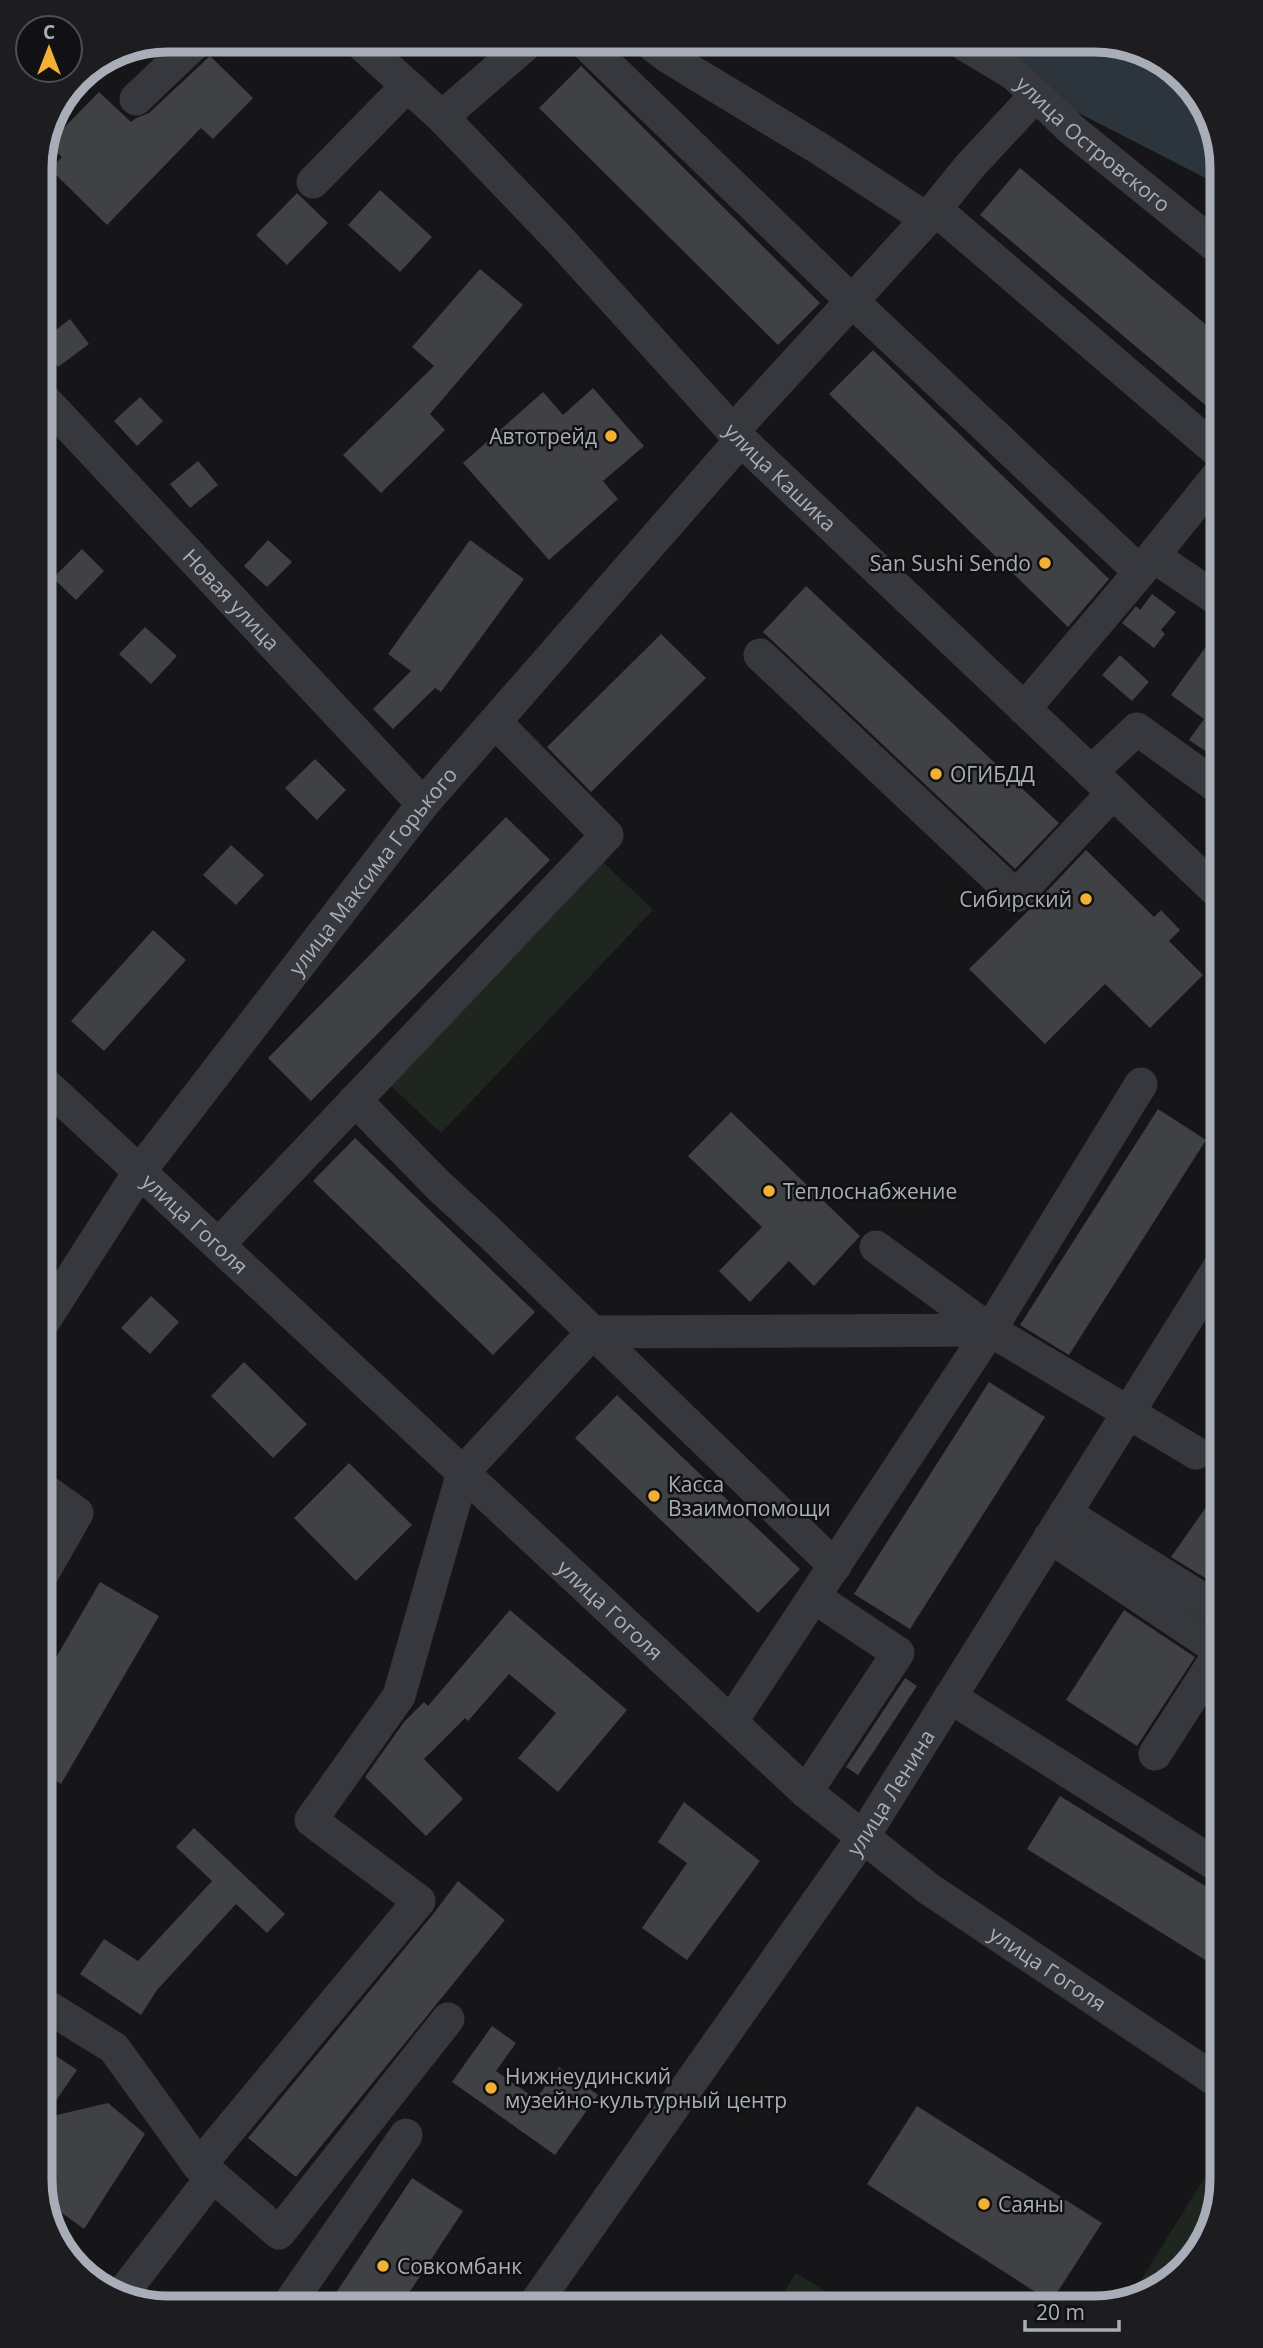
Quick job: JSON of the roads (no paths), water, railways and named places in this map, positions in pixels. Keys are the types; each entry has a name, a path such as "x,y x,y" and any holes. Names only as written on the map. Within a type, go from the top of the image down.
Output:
{"street":[{"path":"136,99 185,52"},
{"name":"улица Кашика","path":"370,52 442,117 558,238 737,436 1210,885"},
{"path":"442,117 517,52"},
{"path":"595,52 852,302 1147,564 1210,596"},
{"path":"662,53 931,214 1210,445"},
{"name":"улица Островского","path":"980,53 1014,74 1071,130 1210,242"},
{"path":"313,182 407,86"},
{"name":"улица Максима Горького","path":"52,1308 140,1171 423,804 852,302 970,166 1036,96"},
{"name":"Новая улица","path":"53,410 423,804"},
{"path":"1024,709 1210,485"},
{"path":"760,655 1016,896 1102,783 1137,729 1210,782"},
{"path":"219,1244 607,835 495,722"},
{"path":"731,1722 990,1330 1141,1084"},
{"name":"улица Гоголя","path":"53,1091 806,1792 929,1889 1210,2071"},
{"path":"355,1100 438,1185 835,1566"},
{"path":"876,1247 990,1330 1196,1453"},
{"name":"улица Ленина","path":"541,2295 863,1837 1210,1284"},
{"path":"127,2287 206,2171 419,1901 311,1820 399,1696 463,1472 593,1332 990,1330"},
{"path":"52,1496 77,1513 52,1556"},
{"path":"1058,1525 1210,1605"},
{"path":"1058,1525 1210,1642"},
{"path":"806,1792 898,1653 814,1597"},
{"path":"1155,1754 1210,1668"},
{"path":"950,1697 1210,1861"},
{"path":"52,2010 114,2048 206,2171 279,2233 448,2019"},
{"path":"295,2295 406,2135"}],"place":[{"name":"Автотрейд","path":"611,436"},
{"name":"San Sushi Sendo","path":"1045,563"},
{"name":"ОГИБДД","path":"936,774"},
{"name":"Сибирский","path":"1086,899"},
{"name":"Теплоснабжение","path":"769,1191"},
{"name":"Касса Взаимопомощи","path":"654,1496"},
{"name":"Нижнеудинский музейно-культурный центр","path":"491,2088"},
{"name":"Саяны","path":"984,2204"},
{"name":"Совкомбанк","path":"383,2266"}]}
